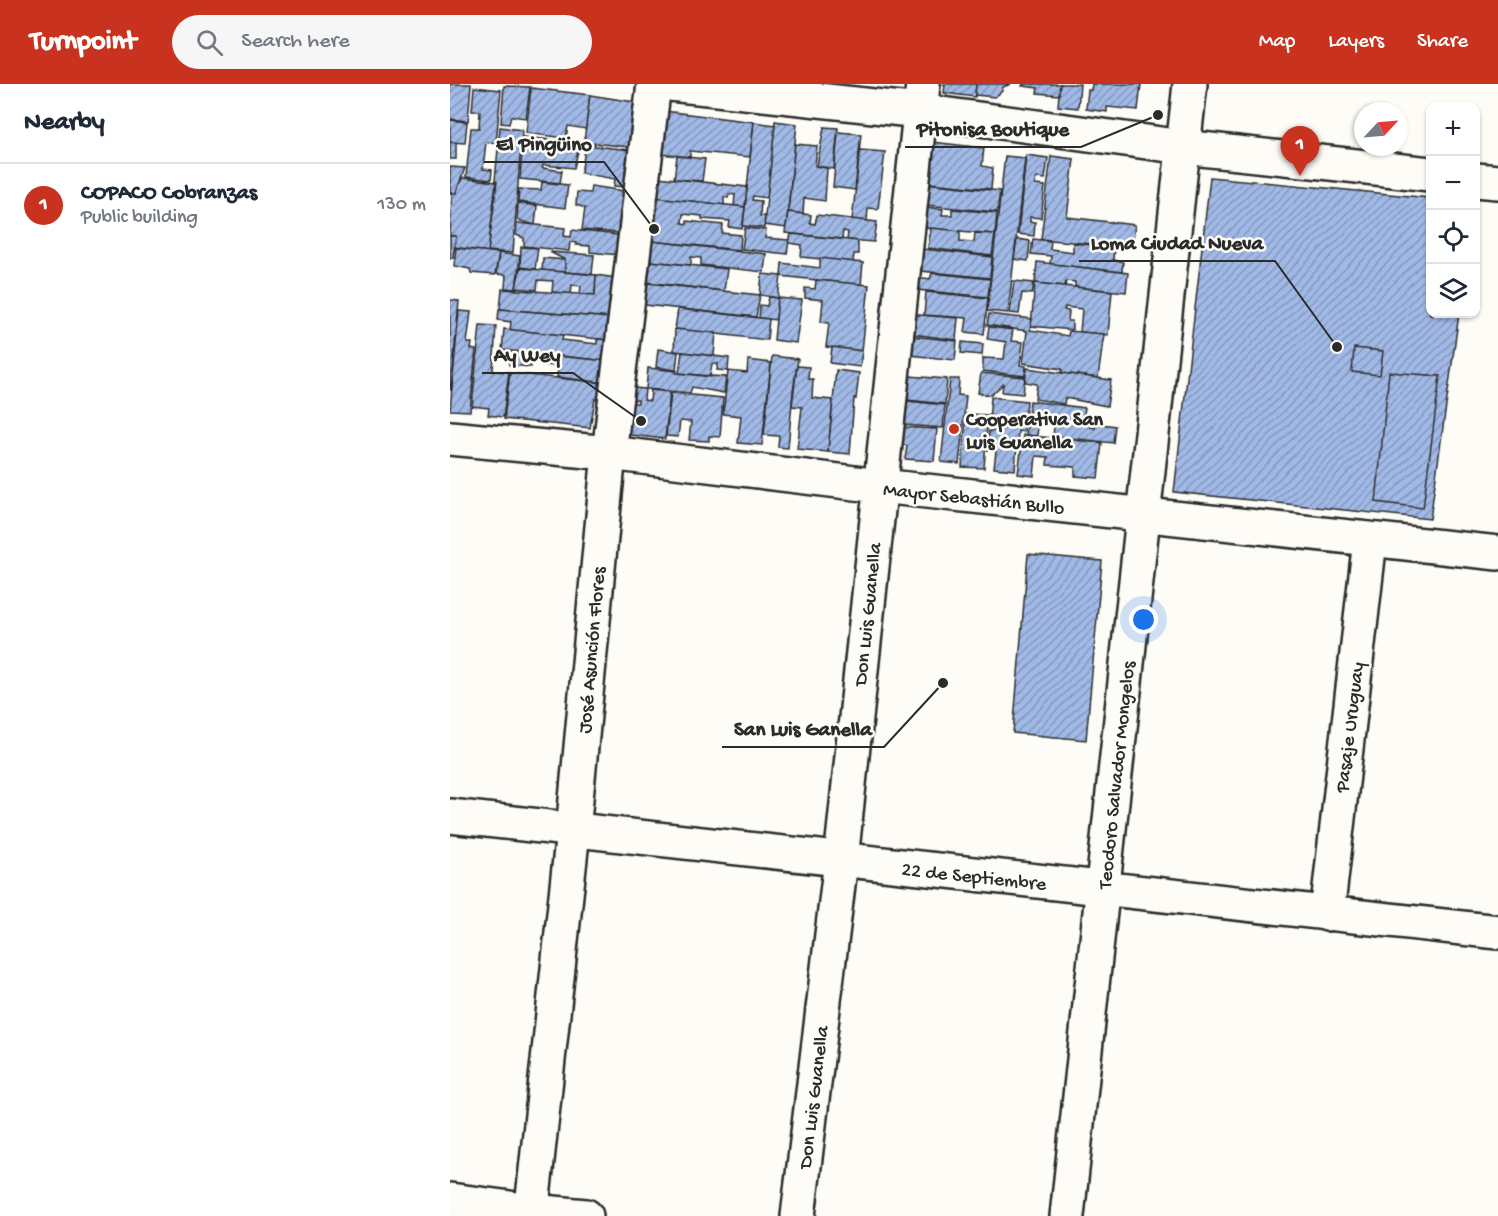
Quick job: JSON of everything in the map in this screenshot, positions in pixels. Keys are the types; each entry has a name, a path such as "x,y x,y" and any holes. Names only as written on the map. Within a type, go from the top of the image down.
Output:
{"street":[{"name":"José Asunción Flores","path":"532,1214 573,831 609,453 654,84"},
{"path":"670,84 921,98 1183,147 1426,173"},
{"name":"Teodoro Salvador Mongelos","path":"1067,1216 1190,84"},
{"name":"Don Luis Guanella","path":"798,1216 841,860 921,98"},
{"path":"1480,180 1498,182"},
{"name":"Mayor Sebastián Bullo","path":"450,438 609,453 880,486 1498,554"},
{"name":"Pasaje Uruguay","path":"1327,914 1370,540"},
{"name":"22 de Septiembre","path":"450,816 1498,932"},
{"path":"450,1200 532,1214 586,1216"}],"building":[{"path":"450,84 471,84 468,121 450,119"},
{"path":"943,84 976,84 975,97 944,93 945,85"},
{"path":"976,84 1011,84 1003,87 995,97 975,95"},
{"path":"1023,84 1061,84 1059,95 1037,93 1038,88 1022,86"},
{"path":"1060,84 1080,84 1078,108 1058,106"},
{"path":"1092,84 1141,84 1138,110 1107,107 1107,112 1086,109 1088,90 1091,90"},
{"path":"504,86 530,87 526,118 511,116 509,124 501,123"},
{"path":"474,87 501,90 496,143 486,142 483,169 492,170 491,180 466,177 471,128 479,128 480,111 472,111"},
{"path":"531,88 590,95 586,129 568,126 566,138 526,133"},
{"path":"590,95 634,102 629,147 584,142"},
{"path":"664,111 754,122 750,157 690,151 690,157 660,154"},
{"path":"450,120 467,122 465,143 450,142"},
{"path":"775,121 797,124 786,228 764,225"},
{"path":"754,122 775,125 767,198 753,196 752,200 761,201 760,216 765,216 764,228 743,226"},
{"path":"500,127 522,130 513,253 488,251 497,182 495,181"},
{"path":"824,127 838,128 834,169 817,166"},
{"path":"838,132 861,134 855,190 833,187"},
{"path":"523,137 580,143 574,168 543,165 542,168 562,171 560,183 520,179"},
{"path":"923,141 984,148 982,166 993,168 991,189 919,182"},
{"path":"450,142 456,143 456,159 450,159"},
{"path":"795,144 817,146 815,166 827,168 825,201 804,198 803,214 788,212"},
{"path":"586,145 630,150 625,187 614,186 615,179 581,173"},
{"path":"860,150 885,152 878,209 868,208 867,221 852,220"},
{"path":"1026,155 1048,158 1045,179 1036,178 1035,185 1045,186 1041,218 1030,217 1030,222 1035,222 1034,236 1018,234"},
{"path":"677,156 705,159 702,181 674,179"},
{"path":"1005,156 1025,158 1008,313 987,311"},
{"path":"1051,156 1074,159 1067,217 1135,225 1132,248 1041,239"},
{"path":"450,167 465,168 456,193 450,193"},
{"path":"658,177 747,187 745,207 734,206 735,195 729,194 728,198 724,197 724,205 655,197"},
{"path":"1210,177 1426,198 1426,318 1458,318 1430,519 1174,492"},
{"path":"462,178 496,182 488,252 454,247 456,236 450,236 452,193 456,193"},
{"path":"542,182 568,185 565,208 518,202 519,189 541,190"},
{"path":"916,182 1000,191 997,212 914,204"},
{"path":"591,186 624,191 619,233 582,230 585,208 576,205 577,192 590,193"},
{"path":"655,197 745,207 742,229 729,227 730,221 702,219 702,216 683,214 682,223 687,224 687,221 723,225 722,233 741,235 740,250 651,241"},
{"path":"518,203 537,206 535,225 517,220"},
{"path":"914,206 943,209 942,215 952,215 952,209 997,213 995,234 912,227"},
{"path":"788,212 811,215 810,223 815,224 817,215 877,222 874,242 847,240 848,232 843,231 842,239 785,233"},
{"path":"517,223 565,228 564,236 571,237 572,230 619,235 618,255 590,252 590,246 570,242 569,251 524,246 524,238 516,235"},
{"path":"745,228 766,230 765,238 789,240 787,254 742,249"},
{"path":"931,228 960,231 960,241 974,242 975,233 995,234 992,256 928,248"},
{"path":"791,234 858,241 858,254 854,254 853,262 801,257 802,245 789,243"},
{"path":"450,236 456,236 453,258 450,258"},
{"path":"1017,239 1030,241 1028,261 1014,259"},
{"path":"1033,239 1051,241 1050,249 1073,252 1073,243 1114,247 1113,260 1123,262 1122,272 1050,264 1051,256 1031,254"},
{"path":"651,241 766,254 764,272 701,265 701,258 691,257 691,265 649,261"},
{"path":"521,247 538,248 535,269 520,267"},
{"path":"456,248 499,253 495,275 471,273 470,269 454,266"},
{"path":"923,249 992,257 990,278 921,271"},
{"path":"550,252 594,255 592,274 565,272 565,260"},
{"path":"499,253 520,256 516,289 505,288 506,275 496,274"},
{"path":"543,258 565,260 565,272 542,271"},
{"path":"820,258 863,263 861,285 781,276 782,263 820,268"},
{"path":"649,261 727,269 724,291 646,282"},
{"path":"1037,262 1128,273 1126,292 1075,287 1075,282 1066,281 1065,286 1035,283"},
{"path":"520,268 596,275 595,295 580,294 581,286 572,285 571,294 552,292 553,281 538,280 537,290 516,288"},
{"path":"932,273 990,279 988,297 917,290 918,277 930,279"},
{"path":"762,274 781,276 778,298 760,295"},
{"path":"596,275 616,278 611,318 500,309 502,289 595,295"},
{"path":"816,280 869,285 862,351 826,347 829,323 821,322 823,300 805,298 805,288 815,289"},
{"path":"1014,281 1034,283 1032,294 1022,293 1019,314 1010,313"},
{"path":"647,283 760,295 756,317 645,305"},
{"path":"1035,283 1112,291 1108,335 1080,332 1082,309 1065,307 1064,310 1069,311 1068,321 1072,321 1072,330 1031,326"},
{"path":"926,292 988,298 984,334 965,332 967,318 924,315"},
{"path":"769,297 778,298 776,320 759,318 760,305 767,306"},
{"path":"778,298 802,300 796,343 774,340"},
{"path":"450,300 459,301 451,390 450,390"},
{"path":"499,309 611,318 609,340 510,330 511,322 498,320"},
{"path":"678,309 769,319 767,340 675,329"},
{"path":"459,311 471,312 467,343 472,343 471,349 476,350 470,411 450,410"},
{"path":"906,314 958,318 956,340 913,334"},
{"path":"989,314 1032,319 1030,330 1068,336 1069,331 1104,334 1098,378 1062,373 1062,369 1023,363 1027,331 987,325"},
{"path":"480,325 496,326 493,371 509,372 503,417 488,415 489,408 472,406"},
{"path":"989,327 1013,330 1011,341 1023,342 1020,365 1026,366 1025,376 983,371 983,358 1004,359 1006,342 987,339"},
{"path":"504,329 563,335 562,340 597,344 597,339 609,340 608,361 502,350"},
{"path":"675,329 716,333 714,356 674,351"},
{"path":"912,336 957,341 955,360 910,355"},
{"path":"962,342 983,344 982,355 961,353"},
{"path":"832,347 862,351 860,367 830,363"},
{"path":"1354,348 1383,351 1380,375 1352,372"},
{"path":"658,349 678,352 676,370 656,367"},
{"path":"682,352 729,358 728,371 717,370 718,364 712,364 710,376 679,373"},
{"path":"510,353 532,355 531,367 509,365"},
{"path":"546,355 608,361 606,383 557,377 558,366 545,365"},
{"path":"772,356 798,359 788,448 778,447 779,436 764,435"},
{"path":"748,360 771,363 762,445 738,443 741,416 723,414 728,371 747,373"},
{"path":"797,366 809,367 808,379 813,379 812,398 833,400 828,452 797,449 802,407 792,406"},
{"path":"648,368 726,377 724,393 692,387 690,393 646,389"},
{"path":"1027,368 1111,380 1107,406 1065,398 1064,404 1035,399 1037,384 1025,382"},
{"path":"836,370 859,373 856,399 854,398 850,454 828,452"},
{"path":"1389,372 1440,376 1423,508 1376,502"},
{"path":"510,373 604,383 601,400 595,399 590,428 504,419"},
{"path":"981,373 1025,377 1023,394 1002,392 1003,384 991,395 978,393"},
{"path":"909,376 947,379 945,404 907,400"},
{"name":"Cooperativa San Luis Guanella","path":"950,379 959,379 958,395 966,396 959,464 941,462"},
{"path":"634,388 645,389 644,400 650,401 651,390 670,392 665,439 631,435 628,431 631,403 638,403 638,400 633,400"},
{"path":"671,393 723,398 720,437 709,436 709,441 689,440 691,422 680,421 678,437 666,436"},
{"path":"991,397 1027,401 1024,432 1018,431 1015,470 994,468 996,451 987,450 989,431 993,431 993,422 989,421"},
{"path":"907,401 945,405 943,428 905,425"},
{"path":"1030,401 1085,408 1083,418 1091,419 1090,427 1095,428 1096,423 1115,426 1113,443 1053,436 1055,418 1039,416 1037,436 1026,435"},
{"path":"966,414 988,415 984,468 962,467"},
{"name":"Cooperativa San Luis Guanella","path":"900,427 937,429 934,461 905,459 907,446 898,442"},
{"path":"1023,435 1102,443 1098,478 1075,476 1075,467 1047,465 1048,457 1036,456 1034,476 1018,474"},
{"path":"1028,554 1102,561 1086,740 1013,733"}],"place":[{"name":"Pitonisa Boutique","path":"1158,115"},
{"name":"COPACO Cobranzas","path":"1300,176"},
{"name":"El Pingüino","path":"654,229"},
{"name":"Loma Ciudad Nueva","path":"1337,347"},
{"name":"Ay Wey","path":"641,421"},
{"name":"Cooperativa San Luis Guanella","path":"954,429"},
{"name":"San Luis Ganella","path":"943,683"}]}
